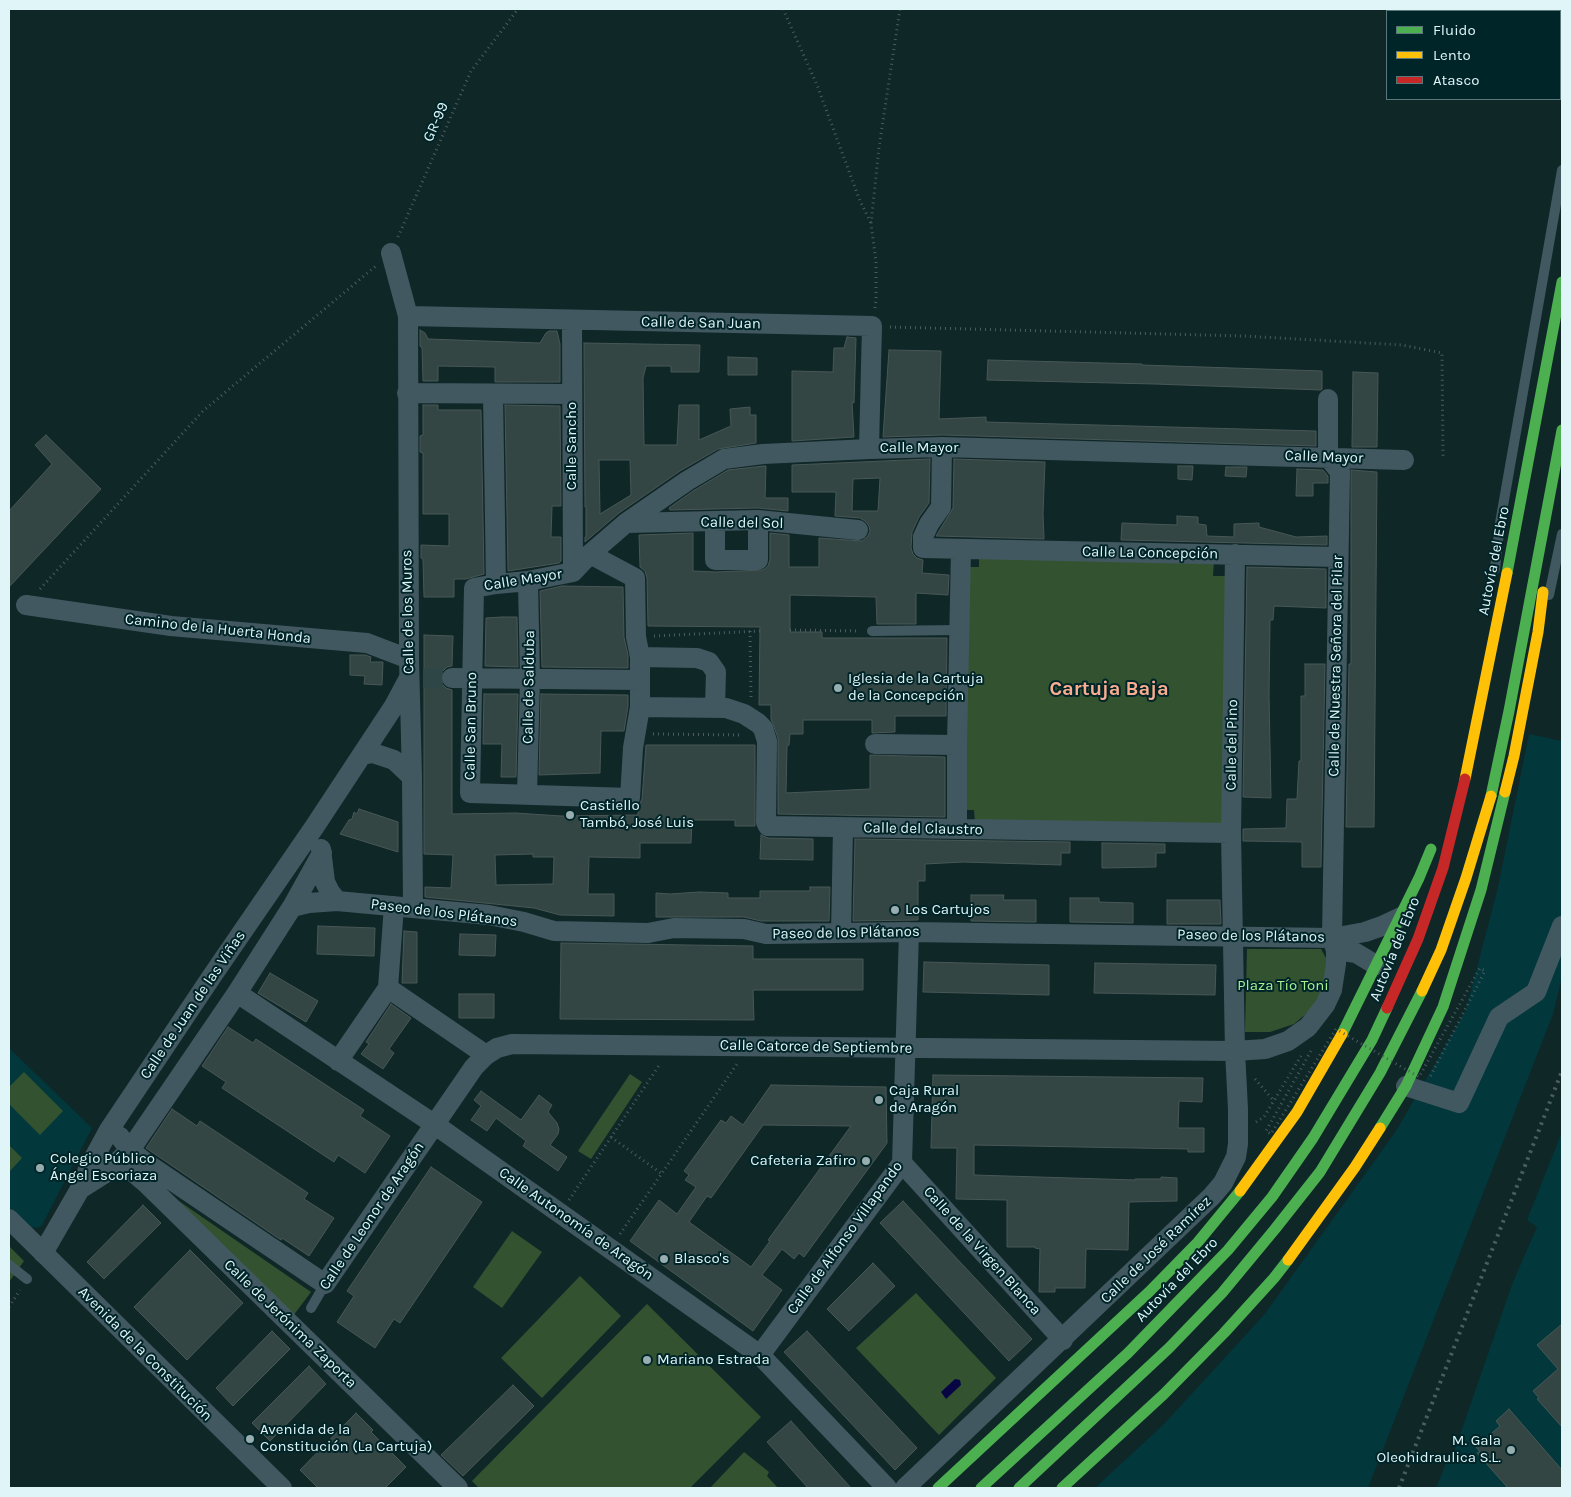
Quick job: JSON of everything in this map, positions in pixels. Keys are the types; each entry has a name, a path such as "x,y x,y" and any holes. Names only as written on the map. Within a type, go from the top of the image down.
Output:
{"main road":[{"name":"Autovía del Ebro","path":"980,1488 1128,1353 1228,1250 1277,1189 1313,1138 1372,1040 1418,939 1443,868 1465,779 1492,652 1562,282"},
{"path":"1019,1488 1169,1348 1222,1293 1325,1164 1380,1073 1414,1009 1441,950 1489,804 1509,711 1562,430"},
{"path":"1062,1488 1164,1394 1224,1333 1274,1278 1350,1175 1406,1086 1443,1007 1481,890 1514,756 1538,632 1562,452"},
{"path":"1458,754 1492,652"},
{"path":"938,1488 1149,1292 1198,1242 1250,1179 1297,1112 1340,1037 1401,917 1436,835"}],"street":[{"name":"Calle de los Muros","path":"388,988 403,906 412,777 413,672 407,393 408,316 391,253"},
{"name":"Calle de San Juan","path":"408,316 872,326"},
{"name":"Calle Sancho","path":"572,321 573,572"},
{"path":"869,448 872,326"},
{"path":"407,393 572,394"},
{"path":"493,394 496,584"},
{"name":"Calle de Nuestra Señora del Pilar","path":"1328,399 1328,457 1340,472 1334,944"},
{"name":"Calle Mayor","path":"474,588 573,572 590,554 626,523 688,481 724,460 763,454 869,448 942,448 1404,460"},
{"name":"Calle La Concepción","path":"942,448 941,507 929,524 923,537 924,548 1338,557"},
{"path":"715,522 715,560 758,560 758,520"},
{"name":"Calle del Sol","path":"626,523 758,520 858,530"},
{"path":"956,829 956,745 961,550"},
{"path":"590,554 635,578 636,637 640,657 640,706 715,706 716,672 709,662 697,658 640,657"},
{"name":"Calle del Pino","path":"1232,936 1231,833 1235,554"},
{"name":"Calle de Salduba","path":"527,794 530,679 528,580"},
{"name":"Calle San Bruno","path":"474,588 462,678 470,793 630,798 633,748 640,706"},
{"name":"Camino de la Huerta Honda","path":"26,605 171,626 367,643 413,672"},
{"name":"Calle de Juan de las Viñas","path":"43,1253 80,1189 89,1167 109,1130 315,826 394,706 413,672"},
{"path":"462,678 640,680"},
{"name":"Calle del Claustro","path":"715,706 744,714 763,728 767,741 766,822 768,826 1231,833"},
{"path":"875,744 956,745"},
{"path":"362,755 373,753 394,760 412,777"},
{"path":"315,826 322,853 326,882 330,892 337,901"},
{"path":"841,933 843,828"},
{"name":"Calle de Juan de las Viñas","path":"80,1189 106,1172 125,1155 237,993 292,907 322,853"},
{"name":"Paseo de los Plátanos","path":"292,907 309,902 337,901 403,906 489,915 565,932 648,933 674,928 744,929 766,934 909,932 1232,936 1334,944 1401,917"},
{"path":"1406,1086 1459,1103 1499,1017 1536,992 1562,926"},
{"name":"Calle de Alfonso Villapando","path":"760,1355 902,1163 909,932"},
{"name":"Calle de José Ramírez","path":"905,1488 1062,1340 1212,1196 1223,1183 1236,1157 1238,1123 1232,936"},
{"path":"1235,1051 1278,1046 1308,1027 1325,1005 1332,990 1335,976 1334,944 1356,953 1376,965"},
{"path":"338,1061 388,988 486,1055"},
{"name":"Calle Autonomía de Aragón","path":"237,993 434,1124 760,1355 887,1488"},
{"name":"Calle Catorce de Septiembre","path":"434,1124 474,1068 486,1055 497,1048 512,1044 1235,1051"},
{"name":"Calle de Leonor de Aragón","path":"325,1284 434,1124"},
{"name":"Calle de Jerónima Zaporta","path":"109,1130 120,1137 125,1155 153,1190 458,1488"},
{"name":"Calle de Jerónima Zaporta","path":"125,1155 146,1163 325,1284"},
{"name":"Calle de la Virgen Blanca","path":"902,1163 1062,1340"},
{"name":"Avenida de la Constitución","path":"9,1219 282,1488"}],"lane":[{"path":"1494,579 1500,523 1562,170"},
{"path":"1538,632 1551,590 1562,534"},
{"path":"1492,597 1489,625 1492,652"},
{"path":"872,631 959,630"},
{"path":"9,1265 27,1279"},
{"name":"Calle de Leonor de Aragón","path":"311,1308 325,1284"}],"path":[{"name":"GR-99","path":"391,253 471,71 518,9"},
{"path":"783,9 817,85 860,201 871,224"},
{"path":"900,9 879,147 871,224 876,261 876,300 872,326 1244,336 1402,345 1442,353 1443,456"},
{"path":"26,605 204,411 391,253"},
{"path":"790,630 872,631"},
{"path":"636,637 760,631"},
{"path":"1306,1048 1311,1051 1266,1131 1271,1134 1336,1029 1419,1077 1480,968 1485,970 1430,1077"},
{"path":"560,1213 672,1045"},
{"path":"610,1249 750,1046"},
{"path":"1238,1123 1254,1122 1264,1117 1302,1055"},
{"path":"611,1136 662,1174"}],"shaded area":[{"path":"1529,734 1562,741 1562,977 1553,1014 1368,1488 1095,1488 1164,1424 1264,1315 1396,1131 1466,1010 1498,887"},
{"name":"Colegio Público Ángel Escoriaza","path":"9,1048 92,1128 41,1227 30,1228 9,1207"},
{"path":"1562,1132 1562,1488 1436,1488 1450,1453 1453,1455 1513,1282 1537,1227 1527,1220"},
{"path":"955,1379 960,1380 961,1385 946,1399 941,1392"}],"green space":[{"path":"979,555 1214,561 1213,576 1228,576 1226,824 975,822 974,810 962,810 967,567 979,567"},
{"name":"Plaza Tío Toni","path":"1247,949 1321,949 1326,958 1325,979 1316,1005 1294,1024 1270,1032 1245,1032"},
{"path":"24,1072 63,1111 40,1135 9,1104 9,1087"},
{"path":"630,1074 642,1082 591,1159 578,1151"},
{"path":"9,1145 22,1158 9,1172"},
{"path":"160,1188 311,1292 293,1316"},
{"path":"512,1231 542,1252 502,1308 473,1287"},
{"path":"9,1246 24,1261 9,1282"},
{"path":"580,1276 621,1316 542,1398 501,1358"},
{"path":"916,1293 996,1378 939,1435 856,1348"},
{"name":"Mariano Estrada","path":"647,1304 761,1417 690,1488 479,1488 472,1481"},
{"path":"744,1452 769,1472 767,1476 778,1488 710,1488"}],"building":[{"path":"420,330 425,333 428,339 540,343 546,333 557,331 560,344 560,382 495,382 495,367 438,366 438,381 423,381"},
{"path":"847,337 856,338 854,403 852,402 854,437 792,441 792,371 833,372 834,348 844,348"},
{"path":"584,343 700,345 699,372 671,372 671,366 646,366 643,378 644,445 677,445 679,405 699,405 699,440 731,426 730,409 750,407 750,415 756,415 756,443 718,449 680,471 619,513 585,542","holes":["599,460 630,460 631,495 600,514"]},
{"path":"889,350 941,351 939,419 986,417 986,422 1316,431 1316,446 942,435 883,437"},
{"path":"728,357 757,358 757,375 728,375"},
{"path":"988,360 1322,371 1322,389 987,380"},
{"path":"1353,372 1378,373 1377,447 1352,447"},
{"path":"423,405 438,405 438,410 481,410 484,574 466,579 454,579 454,597 424,597 421,545 449,546 449,514 423,514 423,453 420,452 420,436 423,435"},
{"path":"505,405 560,406 561,506 552,506 551,537 561,537 561,561 559,563 508,571"},
{"path":"46,435 101,489 9,587 9,511 52,464 35,445"},
{"path":"930,459 929,503 919,517 912,532 911,548 917,558 923,560 922,573 949,575 948,595 916,593 916,624 877,624 876,597 790,595 790,632 822,632 822,638 947,638 946,716 895,716 895,732 872,733 872,720 803,720 803,734 790,734 789,745 787,746 786,793 870,789 870,755 945,757 945,817 778,814 778,738 771,719 771,705 759,705 760,627 648,626 647,578 645,571 640,567 639,535 693,533 693,571 715,572 763,570 768,566 770,560 770,533 789,535 789,567 819,567 819,538 862,541 868,536 869,526 865,521 860,518 835,516 836,492 792,492 792,465","holes":["880,478 878,511 852,511 853,479"]},
{"path":"954,459 1045,462 1044,539 936,536 953,508"},
{"path":"766,466 765,498 788,498 788,511 758,508 670,510 669,508 728,470"},
{"path":"1178,466 1193,466 1192,480 1178,479"},
{"path":"1226,467 1247,467 1246,477 1225,476"},
{"path":"1297,469 1323,470 1328,476 1328,483 1313,483 1313,496 1296,496"},
{"path":"1351,470 1377,472 1374,827 1346,827 1349,664 1351,664"},
{"path":"1177,516 1198,517 1198,524 1206,525 1207,536 1234,537 1234,524 1259,523 1259,527 1296,537 1327,536 1327,545 1121,540 1122,523 1177,525"},
{"path":"1247,567 1326,569 1326,608 1274,606 1273,620 1270,620 1271,798 1243,797"},
{"path":"562,586 623,587 624,637 628,655 628,668 542,667 540,591"},
{"path":"517,617 518,667 485,666 486,618"},
{"path":"424,635 453,636 452,666 447,667 442,672 440,678 446,688 452,690 452,814 638,815 638,807 642,799 646,745 755,745 755,826 735,826 735,820 692,820 691,843 640,843 640,858 589,857 588,894 614,894 614,916 560,915 534,908 425,897 425,887 451,888 453,855 424,854","holes":["533,854 533,857 554,857 553,884 496,885 495,855"]},
{"path":"350,655 365,655 371,657 370,662 383,662 382,685 364,684 365,676 350,675"},
{"path":"1305,664 1325,664 1321,867 1302,867 1302,842 1243,841 1243,829 1286,828 1287,799 1297,799 1299,761 1301,761 1301,696 1305,696"},
{"path":"484,694 518,694 516,777 501,777 502,744 483,744"},
{"path":"541,694 628,695 624,731 601,731 600,773 539,775"},
{"path":"359,809 398,822 398,852 340,834 349,820 352,819 354,812 357,814"},
{"path":"761,835 768,838 813,839 813,860 760,859"},
{"path":"855,839 1070,842 1070,853 1061,853 1061,865 963,862 925,864 925,881 918,881 918,920 853,921"},
{"path":"1102,843 1165,844 1165,853 1156,853 1156,867 1102,868"},
{"path":"810,887 830,887 829,921 761,921 744,917 656,917 656,893 728,893 728,898 760,898 760,891 810,891"},
{"path":"971,895 1004,895 1003,900 1036,900 1036,922 971,921"},
{"path":"1070,898 1099,898 1099,902 1133,903 1133,923 1070,922"},
{"path":"1167,900 1220,900 1221,924 1167,924"},
{"path":"318,926 375,928 374,956 317,954"},
{"path":"404,931 417,932 417,983 402,983"},
{"path":"460,934 496,935 495,956 459,955"},
{"path":"561,943 753,946 753,959 863,959 863,990 753,990 754,1020 560,1019"},
{"path":"924,962 1049,965 1049,995 923,992"},
{"path":"1095,963 1216,965 1215,995 1094,993"},
{"path":"270,973 318,1001 306,1022 258,993"},
{"path":"459,994 494,994 494,1018 459,1018"},
{"path":"391,1004 411,1018 389,1049 394,1053 383,1069 361,1054 369,1044 366,1042"},
{"path":"228,1027 253,1043 256,1039 364,1110 360,1116 390,1136 365,1173 338,1155 334,1162 222,1088 226,1082 202,1066"},
{"path":"933,1075 1203,1078 1202,1102 1179,1101 1178,1128 1204,1128 1204,1152 1188,1152 1188,1149 974,1145 974,1175 1135,1180 1161,1179 1161,1177 1177,1178 1177,1201 1129,1202 1128,1250 1086,1249 1085,1288 1055,1288 1055,1292 1039,1292 1040,1249 1035,1247 1007,1247 1007,1200 956,1199 957,1148 931,1148"},
{"path":"771,1085 886,1087 887,1143 804,1257 799,1253 794,1259 782,1249 762,1275 782,1290 753,1331 630,1241 659,1200 677,1214 696,1187 685,1180 689,1175 684,1171 721,1120 726,1123 731,1116 743,1125","holes":["763,1125 851,1126 768,1240 770,1241 751,1267 689,1222 707,1196 711,1198"]},
{"path":"481,1091 521,1120 539,1095 552,1105 548,1112 557,1123 559,1129 558,1134 550,1145 567,1157 558,1171 523,1146 526,1141 496,1118 487,1131 471,1120 481,1106 474,1100"},
{"path":"172,1109 197,1126 200,1121 308,1193 304,1199 334,1218 309,1256 282,1238 281,1240 146,1148"},
{"path":"431,1167 482,1202 400,1323 394,1319 375,1348 337,1322 354,1296 347,1291"},
{"path":"903,1201 1032,1339 1009,1361 880,1223"},
{"path":"143,1205 161,1223 104,1279 87,1262"},
{"path":"190,1250 243,1303 187,1360 134,1307"},
{"path":"873,1263 895,1286 849,1331 827,1309"},
{"path":"1562,1324 1562,1427 1537,1399 1539,1398 1533,1391 1558,1369 1537,1345"},
{"path":"272,1331 290,1349 233,1406 216,1388"},
{"path":"807,1331 917,1448 895,1470 784,1352"},
{"path":"309,1366 326,1384 270,1441 252,1423"},
{"path":"513,1385 534,1406 463,1476 441,1455"},
{"name":"M. Gala Oleohidraulica S.L.","path":"1509,1409 1562,1470 1562,1488 1508,1488 1477,1453 1480,1452 1476,1447 1500,1426 1496,1421"},
{"path":"356,1413 373,1430 371,1432 406,1467 385,1488 318,1488 300,1470"},
{"path":"791,1421 851,1488 808,1488 767,1442"}],"tunnel":[{"path":"423,678 452,678"}],"railway":[{"path":"1399,1488 1562,1071"}],"traffic: fast":[{"path":"1507,573 1562,282"},
{"path":"1491,796 1562,430"},
{"path":"1380,1128 1406,1086 1443,1007 1481,890 1505,792"},
{"path":"1342,1034 1419,878 1431,849"},
{"path":"1019,1488 1169,1348 1222,1293 1275,1229 1320,1172 1380,1073 1422,991"},
{"path":"981,1488 1128,1353 1228,1250 1272,1197 1313,1138 1372,1040 1387,1008"},
{"path":"938,1488 1149,1292 1198,1242 1240,1191"},
{"path":"1062,1488 1164,1394 1224,1333 1288,1260"}],"traffic: slow":[{"path":"1465,779 1507,573"},
{"path":"1505,792 1514,756 1538,632 1543,592"},
{"path":"1422,991 1441,950 1466,878 1491,796"},
{"path":"1240,1191 1297,1112 1342,1034"},
{"path":"1288,1260 1355,1167 1380,1128"}],"traffic: jam":[{"path":"1387,1008 1418,939 1443,868 1465,779"}],"place":[{"name":"Iglesia de la Cartuja de la Concepción","path":"838,688"},
{"name":"Castiello Tambó, José Luis","path":"570,815"},
{"name":"Los Cartujos","path":"895,910"},
{"name":"Caja Rural de Aragón","path":"879,1100"},
{"name":"Cafeteria Zafiro","path":"866,1161"},
{"name":"Colegio Público Ángel Escoriaza","path":"40,1168"},
{"name":"Blasco's","path":"664,1259"},
{"name":"Mariano Estrada","path":"647,1360"},
{"name":"Avenida de la Constitución (La Cartuja)","path":"250,1439"},
{"name":"M. Gala Oleohidraulica S.L.","path":"1511,1450"}],"district":[{"name":"Cartuja Baja","path":"1109,689"}]}
